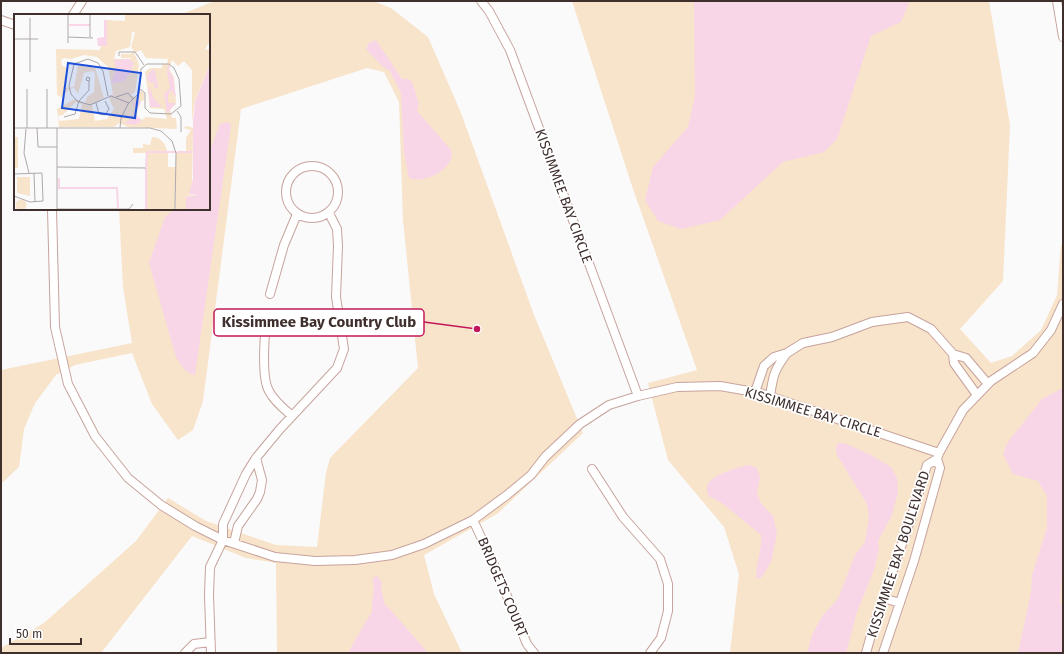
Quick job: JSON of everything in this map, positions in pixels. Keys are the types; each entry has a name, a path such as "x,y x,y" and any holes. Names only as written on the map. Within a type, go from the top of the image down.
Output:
{"street":[{"path":"74,14 82,1"},
{"name":"KISSIMMEE BAY CIRCLE","path":"481,1 489,11 510,50 638,396"},
{"path":"1057,1 1063,37"},
{"path":"1,20 14,25"},
{"path":"319,166 327,170 333,175 339,191 338,200 334,207 329,213 313,219 304,218 297,214 290,207 286,199 288,181 293,174 301,168 319,166"},
{"name":"KISSIMMEE BAY CIRCLE","path":"52,210 55,327 68,384 96,436 128,478 161,505 195,526 223,540 274,557 315,561 355,560 392,555 424,544 473,520 508,495 531,475 545,457 580,424 609,405 638,396 677,387 720,386 755,392 938,456"},
{"path":"210,653 210,567 223,540 223,524 246,474 256,458 292,416 337,368 344,349 336,297 338,246 337,229 329,213"},
{"path":"270,294 284,245 297,214"},
{"path":"938,456 963,410 988,384 1033,353 1051,330 1063,304"},
{"path":"755,392 764,366 774,357 787,353 803,342 832,337 872,322 908,317 931,329 953,354 966,358 988,384"},
{"path":"264,334 264,371 268,389 277,402 292,416"},
{"path":"770,396 772,377 777,366 787,353"},
{"path":"953,354 954,363 977,395"},
{"name":"KISSIMMEE BAY BOULEVARD","path":"866,653 872,628 913,512 927,465 938,456 940,468 914,561 884,653"},
{"path":"234,543 238,526 257,499 260,492 262,480 256,458"},
{"path":"592,469 623,516 660,559 668,584 668,610 661,638 650,653"},
{"name":"BRIDGETS COURT","path":"473,520 494,565 527,644 534,653"},
{"path":"883,598 900,603"},
{"path":"185,653 194,644 210,642"}],"shaded area":[{"path":"215,1 373,1 391,8 428,37 461,113 534,315 583,433 497,514 424,555 434,594 462,653 277,653 276,563 246,558 192,536 101,653 1,653 1,648 44,623 136,541 168,498 206,521 276,545 317,547 326,473 330,458 418,368 403,220 399,102 384,72 367,68 241,109 203,401 193,430 178,440 152,404 132,353 75,365 56,375 35,403 24,429 19,467 1,484 1,370 132,343 123,287 119,210 210,210 210,14 182,14"},
{"path":"572,1 989,1 1010,125 1003,281 960,329 991,363 1012,356 1041,330 1057,295 1061,245 1063,245 1063,653 730,653 739,574 724,527 668,460 648,383 697,370 633,189"},
{"path":"694,1 910,1 901,22 871,36 837,139 824,152 783,162 720,220 681,229 658,221 645,200 653,167 688,127 695,96"},
{"path":"376,40 402,79 408,79 412,82 419,104 417,111 451,150 452,156 449,163 445,168 431,177 416,180 409,178 404,152 401,93 390,71 382,66 366,49 369,43"},
{"path":"228,122 231,125 195,375 186,371 176,357 149,263 165,217 174,210 210,210 210,149 220,124"},
{"path":"1063,388 1063,567 1060,601 1063,608 1063,653 1018,653 1031,592 1032,575 1047,528 1047,496 1038,481 1013,474 1003,454 1008,442 1042,399"},
{"path":"838,443 844,443 871,455 891,467 897,478 898,492 892,515 878,541 879,550 874,570 857,612 846,653 807,653 812,635 823,615 838,599 855,555 865,542 869,517 867,504 837,455 836,447"},
{"path":"750,465 757,468 760,477 757,493 760,502 773,516 777,533 771,562 762,577 757,579 756,574 761,546 761,535 722,503 709,496 707,490 708,484 715,477 734,469"},
{"path":"376,575 382,582 381,588 385,605 428,653 348,653 372,612 374,587 373,579"}],"place":[{"name":"Kissimmee Bay Country Club","path":"477,329"}]}
